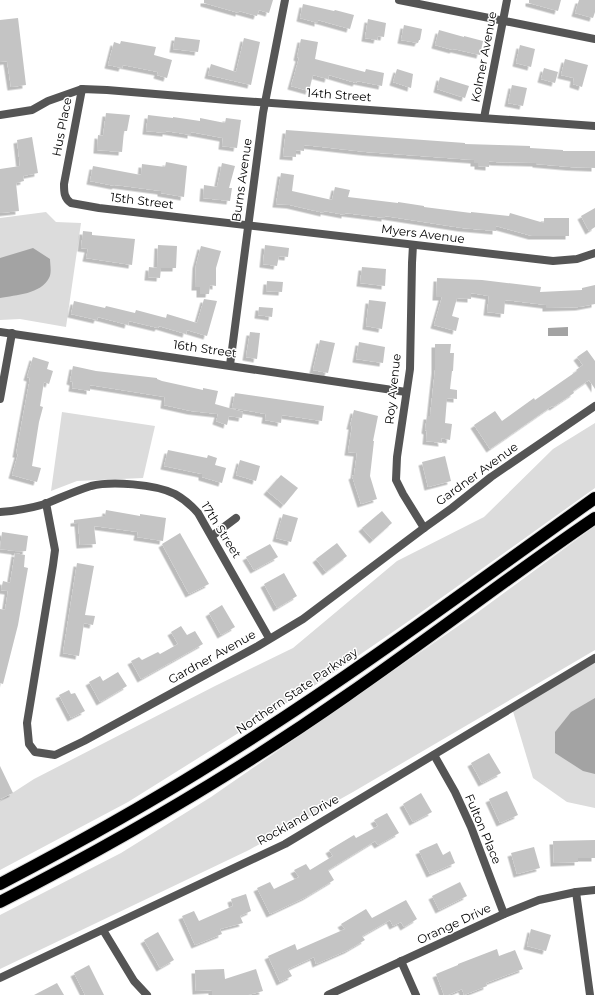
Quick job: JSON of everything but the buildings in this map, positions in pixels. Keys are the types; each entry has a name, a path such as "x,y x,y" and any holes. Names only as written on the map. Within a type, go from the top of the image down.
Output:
{"highway":[{"name":"Northern State Parkway","path":"0,884 95,833 234,750 335,684 595,498"},
{"path":"0,902 145,824 284,738 346,697 595,518"}],"street":[{"name":"Burns Avenue","path":"230,365 265,102 285,0"},
{"path":"400,0 595,39"},
{"name":"Kolmer Avenue","path":"484,118 507,0"},
{"name":"14th Street","path":"82,89 595,126"},
{"path":"0,115 32,110 48,101 82,89"},
{"name":"Hus Place","path":"67,169 82,89"},
{"name":"15th Street","path":"67,169 64,193 71,203 99,208 248,225"},
{"name":"Myers Avenue","path":"248,225 553,261 577,260 595,253"},
{"name":"Roy Avenue","path":"413,245 410,369 397,457 396,480 424,528"},
{"name":"16th Street","path":"0,332 406,392"},
{"path":"0,399 12,333"},
{"name":"Gardner Avenue","path":"46,503 54,550 52,572 27,723 29,744 35,752 55,755 84,741 251,650 269,638 304,619 491,477 595,406"},
{"name":"17th Street","path":"0,512 46,503 91,486 106,484 125,484 174,493 186,501 198,513 269,638"},
{"path":"212,536 236,518"},
{"name":"Rockland Drive","path":"0,978 285,844 595,658"},
{"name":"Fulton Place","path":"434,755 455,792 471,827 504,914"},
{"name":"Orange Drive","path":"328,995 504,914 539,900 576,892 595,890"},
{"path":"576,892 590,995"},
{"path":"103,930 134,981 148,995"},
{"path":"401,961 416,995"}],"shaded area":[{"path":"46,212 56,222 81,223 66,327 20,319 0,320 0,218"},
{"path":"33,248 50,259 51,271 49,278 34,291 0,298 0,258"},
{"path":"568,327 568,336 548,336 548,328"},
{"path":"62,412 155,426 143,478 77,481 51,491"},
{"path":"595,423 595,488 406,623 320,682 128,802 0,870 0,801 34,779 215,686 293,648 397,561 484,517 553,449"},
{"path":"595,526 595,650 353,792 249,850 0,969 0,915 121,853 211,797 474,615"},
{"path":"595,658 595,808 567,802 533,778 512,708"},
{"path":"595,698 595,774 583,771 555,753 555,732 571,712"}]}
